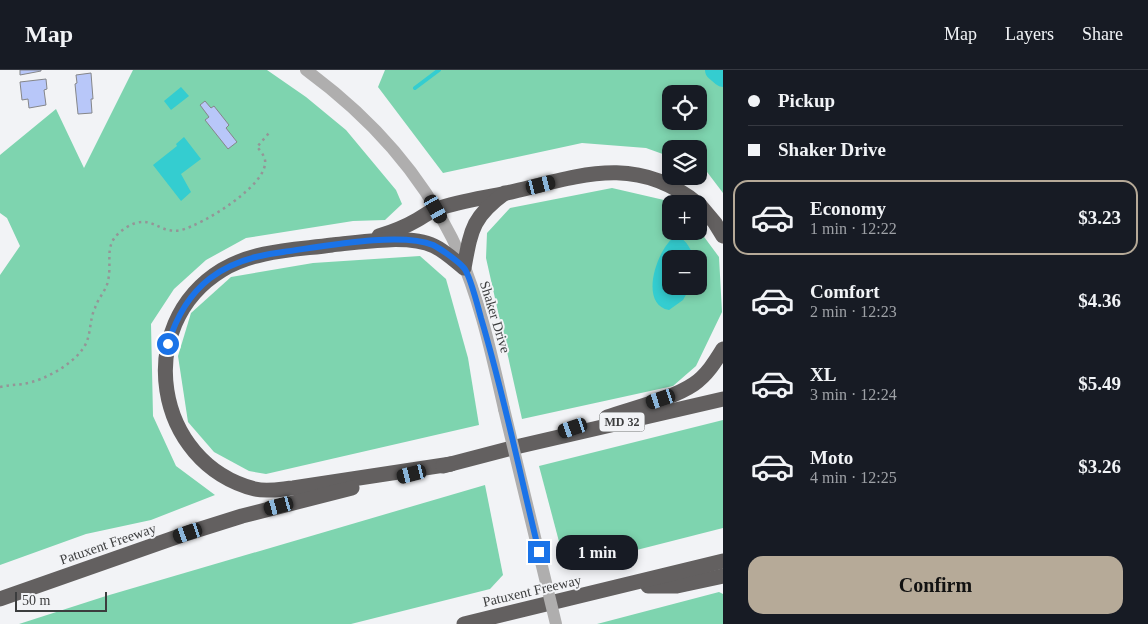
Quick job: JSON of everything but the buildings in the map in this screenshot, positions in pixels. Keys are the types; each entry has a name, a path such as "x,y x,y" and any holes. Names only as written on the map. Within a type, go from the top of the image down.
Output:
{"highway":[{"path":"361,242 394,232 436,209 578,176 611,172 641,174 662,181 687,195"},
{"path":"451,464 273,490 257,489 240,484 203,460 190,445 178,426 166,389 168,344 173,326 194,293 208,280 222,270 243,260 266,254 361,242 406,240 434,246 464,268 476,220 490,204 505,194"},
{"path":"707,214 723,236"},
{"path":"520,446 678,392 693,385 715,363 723,349"},
{"name":"Patuxent Freeway","path":"0,599 242,516 520,446 723,399"},
{"name":"Patuxent Freeway","path":"464,624 723,561"},
{"path":"619,587 677,586 723,576"},
{"path":"482,624 513,612"}],"street":[{"name":"Shaker Drive","path":"306,70 330,88 382,138 409,170 436,209 452,239 464,268 492,356 556,624"}],"path":[{"path":"0,388 24,384 43,378 74,358 86,344 95,306 103,294 108,280 108,252 113,240 124,229 135,222 146,221 167,230 179,230 213,216 245,193 264,167 265,159 257,147 269,133"}],"green space":[{"path":"133,70 267,70 306,97 346,130 396,190 402,204 385,220 353,221 246,238 206,260 174,289 151,324 153,416 176,466 215,495 151,520 86,534 0,565 0,275 20,246 7,218 0,213 0,155 56,109 84,168"},
{"path":"385,70 723,70 723,193 707,172 707,140 662,140 662,154 646,148 582,143 443,173 378,87"},
{"path":"612,188 662,200 662,240 706,240 719,257 722,312 696,366 673,386 522,419 486,258 487,233 510,208"},
{"path":"420,256 446,279 468,358 479,425 266,474 249,471 214,452 188,422 178,356 191,313 231,277 313,263"},
{"path":"723,420 723,528 566,568 539,466"},
{"path":"485,485 503,575 490,589 351,624 19,624 106,596"},
{"path":"719,592 723,594 723,624 597,624"}],"water":[{"path":"181,87 189,96 171,110 164,101"},
{"path":"184,137 201,159 181,174 191,192 181,201 153,165 177,146 176,144"},
{"path":"671,240 683,240 691,250 663,250"},
{"path":"662,252 662,295 686,295 683,300 669,310 660,306 654,298 653,287 657,264"}],"waterway":[{"path":"415,88 439,70"},
{"path":"716,70 723,76"}],"route":[{"path":"168,344 173,326 194,293 222,270 243,260 266,254 361,242 406,240 421,242 443,251 464,268 477,306 492,356 539,552"}]}
